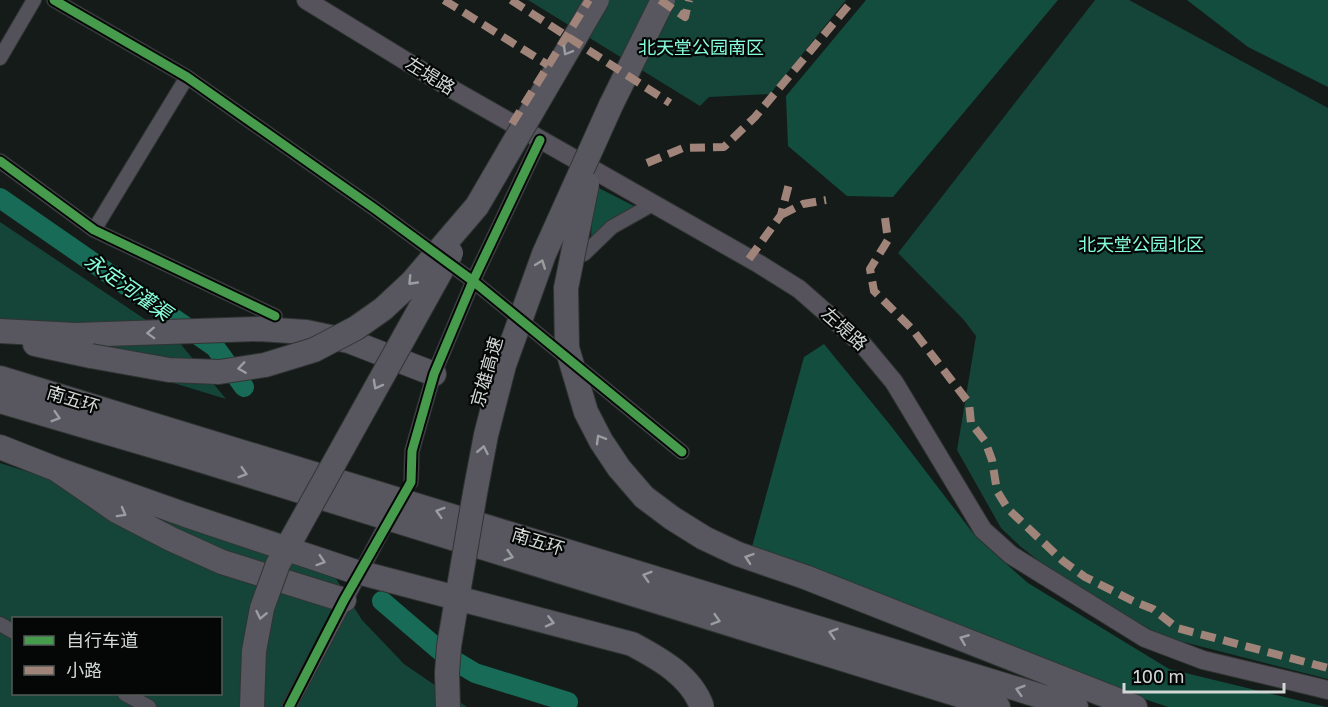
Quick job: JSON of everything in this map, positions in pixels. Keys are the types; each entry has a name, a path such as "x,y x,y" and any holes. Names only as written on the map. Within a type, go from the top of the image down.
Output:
{"highway":[{"path":"252,707 254,651 262,608 278,564 477,206 597,0"},
{"name":"京雄高速","path":"448,707 449,646 486,435 504,365 544,254 611,105 663,0"},
{"path":"611,105 586,188 566,288 567,348 586,412 601,441 619,468 644,497 704,538 738,554 804,577 1136,707"},
{"path":"0,336 169,370 219,372 265,365 314,350 356,328 383,309 412,282 477,206"},
{"path":"0,331 69,334 259,329 284,324 306,332 349,341 434,374"},
{"name":"南五环","path":"0,378 1076,707"},
{"name":"南五环","path":"0,400 998,707"},
{"path":"0,447 186,515 350,570 632,644 668,664 697,694 702,707"},
{"path":"56,469 117,511 171,539 222,562 344,600"}],"main road":[{"name":"左堤路","path":"306,0 450,88 799,289 864,346 894,382 983,530 1011,555 1145,638 1203,660 1328,690"}],"street":[{"path":"0,58 34,0"},
{"path":"54,0 187,77 473,281 682,452"},
{"path":"94,230 187,77"},
{"path":"411,482 412,452 434,374 473,281 540,140"},
{"path":"0,161 94,230 284,324"},
{"path":"577,161 583,208 584,254 612,227 653,204"},
{"path":"289,707 384,528"},
{"path":"128,695 149,707"}],"green space":[{"name":"北天堂公园南区","path":"528,0 846,0 770,94 709,97 700,106"},
{"path":"866,0 1058,0 893,197 847,196 788,146 786,96"},
{"name":"北天堂公园北区","path":"1095,0 1129,0 1328,108 1328,679 1164,637 1115,611 1044,565 1001,528 957,450 976,336 963,319 898,253"},
{"path":"1187,0 1328,0 1328,87 1248,47"},
{"path":"593,185 634,206 591,239"},
{"path":"0,222 179,342 226,399 0,330"},
{"path":"824,344 891,426 976,537 1028,583 1169,669 1326,707 1168,707 747,565 804,357"},
{"path":"0,463 328,566 362,620 404,664 467,707 0,707"}],"waterway":[{"name":"永定河灌渠","path":"0,198 215,347 244,387"},
{"name":"永定河灌渠","path":"382,601 445,655 475,673 568,702"}],"marked path":[{"path":"444,0 548,65"},
{"path":"511,0 670,103"},
{"path":"512,124 589,0"},
{"path":"660,0 685,17 689,0"},
{"path":"647,163 683,148 724,147 755,117 853,0"},
{"path":"749,259 781,215 790,180"},
{"path":"781,215 803,204 826,200"},
{"path":"885,218 888,240 870,269 874,291 912,329 969,403 971,423 985,441 992,460 997,491 1008,509 1063,561 1085,577 1153,609 1177,628 1328,668"}],"cycle path":[{"path":"54,0 187,77 375,209 473,281 682,452"},
{"path":"289,707 344,600 411,482 412,451 434,374 473,281 540,140"},
{"path":"0,161 94,230 275,316"}]}
